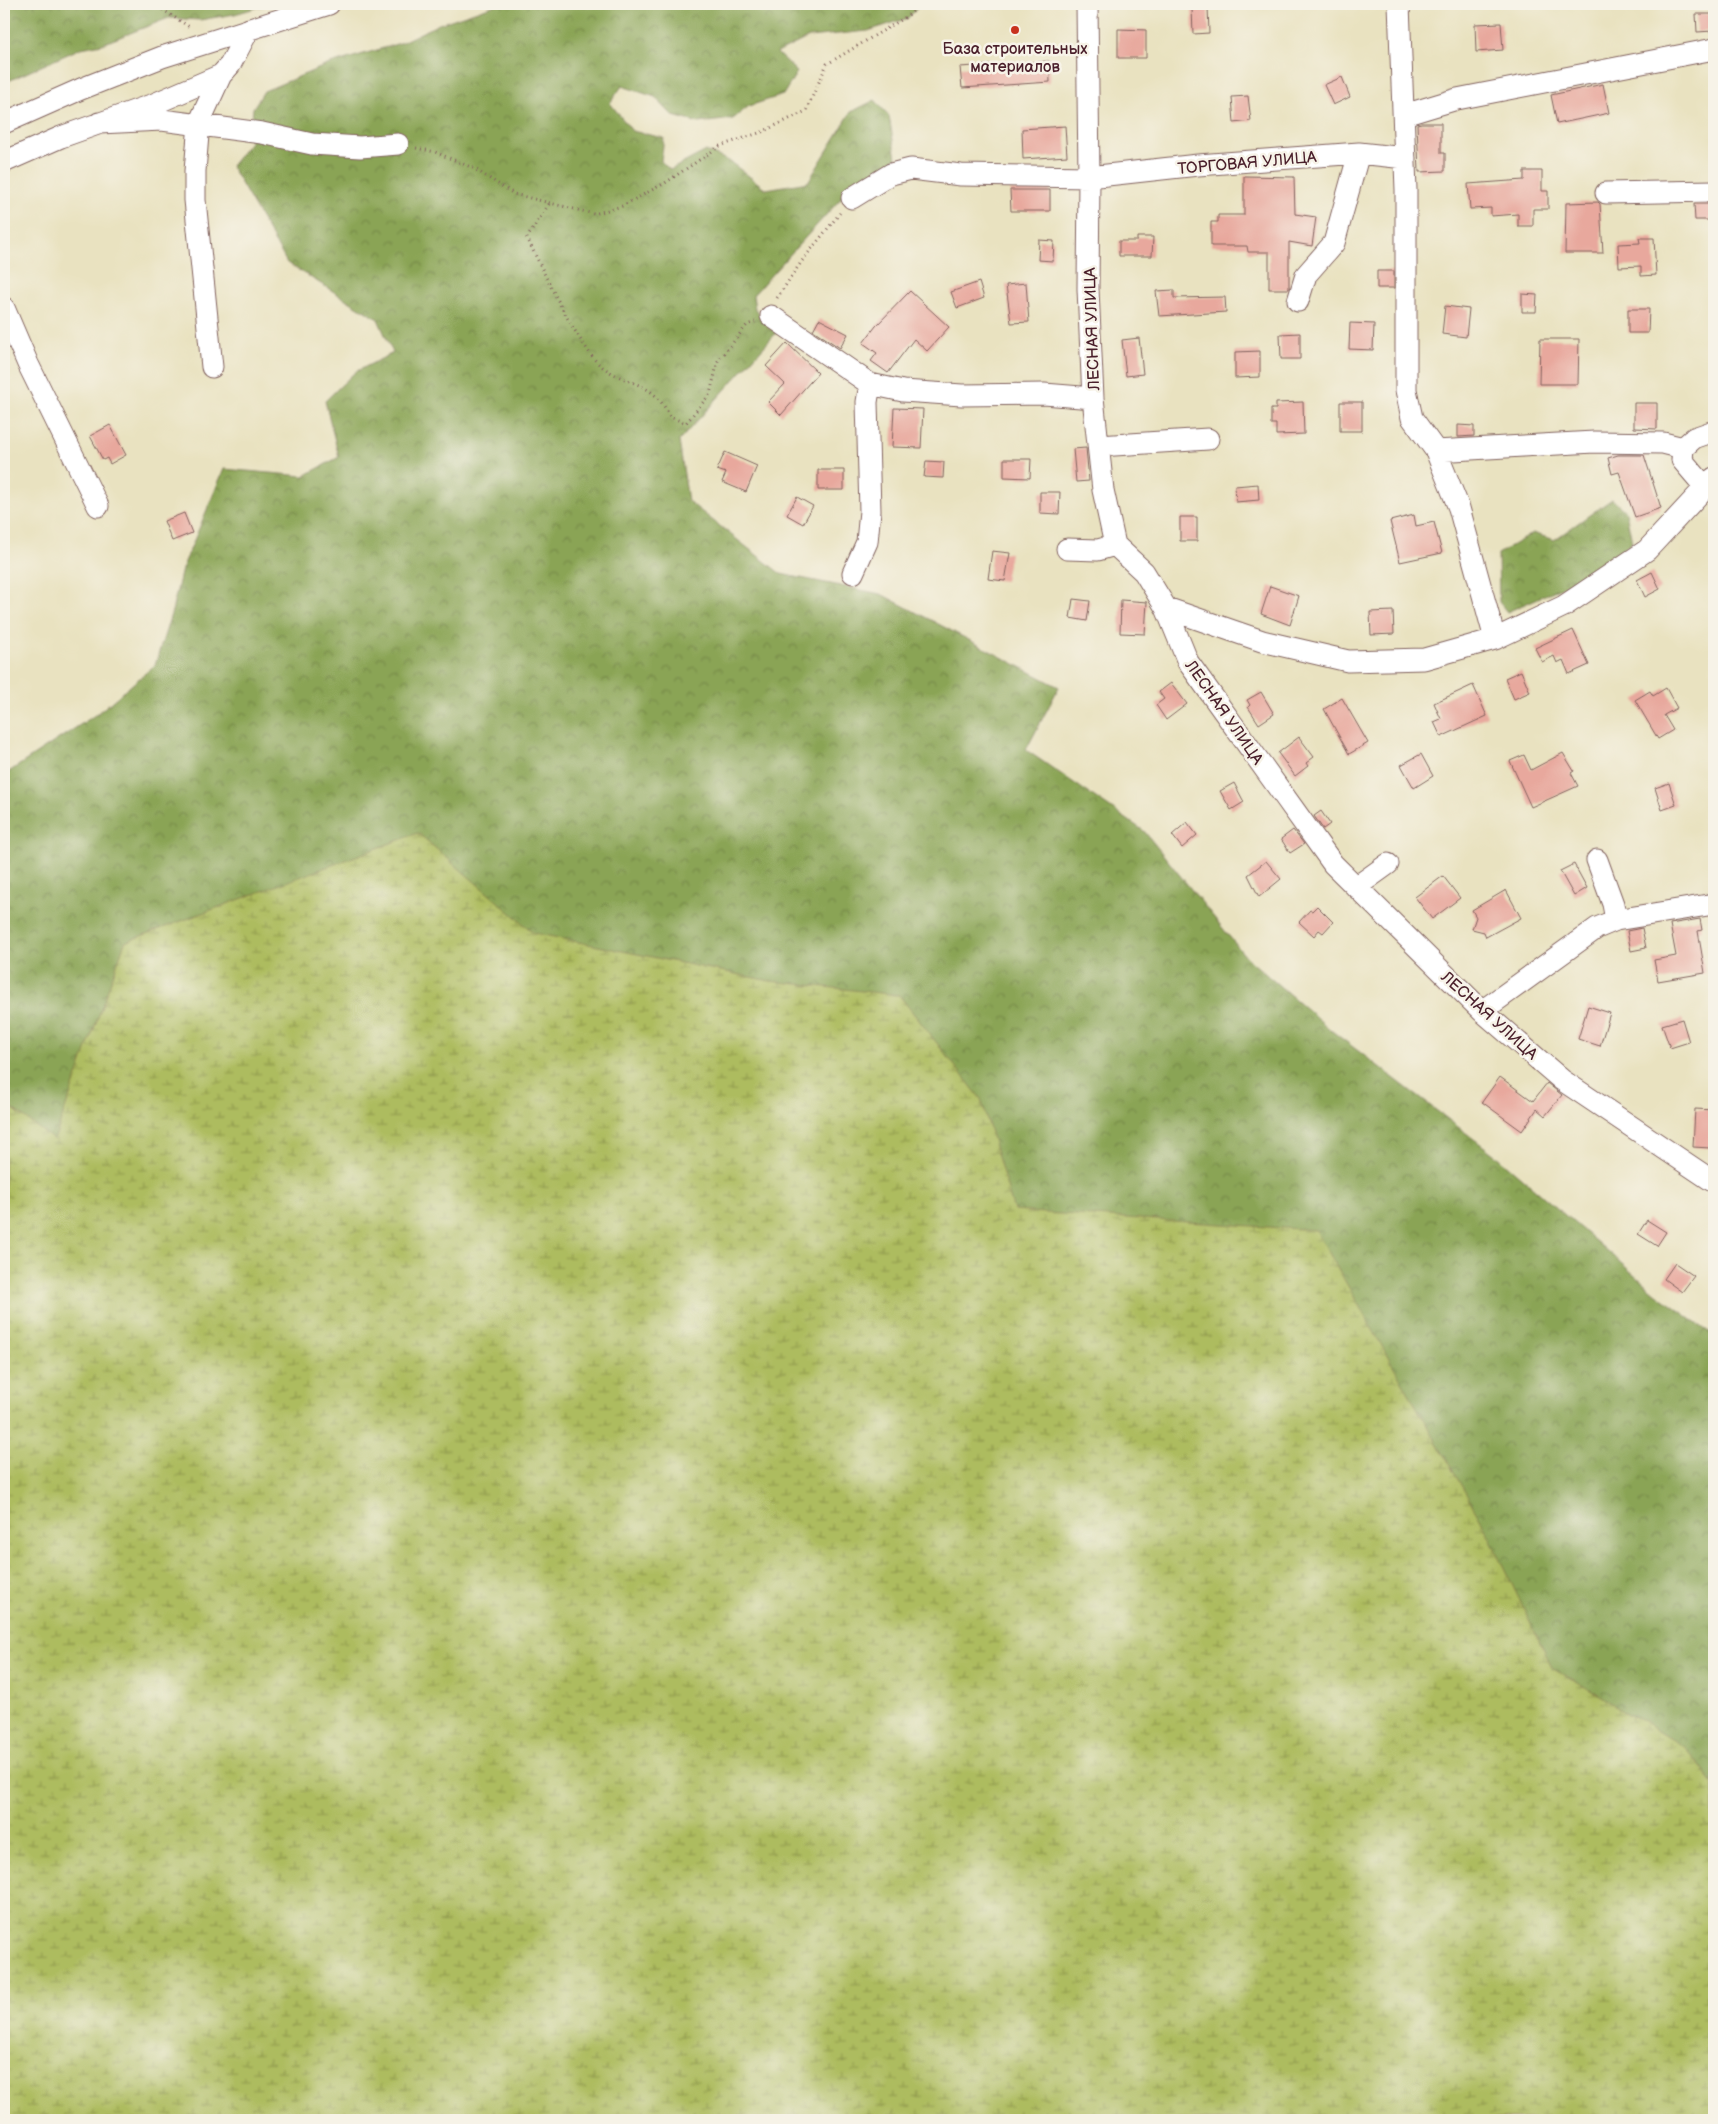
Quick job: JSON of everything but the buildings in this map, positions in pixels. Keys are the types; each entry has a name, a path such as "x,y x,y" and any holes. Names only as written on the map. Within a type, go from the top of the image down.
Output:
{"street":[{"path":"4,123 162,56 329,4"},
{"name":"ЛЕСНАЯ УЛИЦА","path":"1087,4 1088,289 1093,398 1103,490 1115,545 1144,572 1166,608 1188,662 1333,864 1482,1011 1562,1080 1714,1182"},
{"path":"1398,4 1406,158 1406,390 1412,418 1436,451 1459,508 1495,638"},
{"path":"212,367 195,200 195,170 199,123 221,75 230,65 249,29"},
{"path":"1404,115 1457,99 1714,49"},
{"path":"4,162 61,136 154,104 221,75"},
{"path":"99,123 162,120 199,123 262,133 312,144 360,146 398,144"},
{"path":"1298,301 1306,275 1334,243 1359,153"},
{"name":"ТОРГОВАЯ УЛИЦА","path":"852,198 891,174 911,169 961,175 1089,177 1198,165 1359,153 1406,158"},
{"path":"1606,193 1714,190"},
{"path":"4,308 28,364 98,506"},
{"path":"772,316 870,384 902,391 962,395 1044,394 1093,398"},
{"path":"853,573 867,542 870,512 867,402 870,384"},
{"path":"1166,608 1262,641 1348,661 1424,659 1495,638 1564,606 1647,550 1710,482 1682,460 1683,448 1694,438 1714,431"},
{"path":"1099,446 1208,439"},
{"path":"1436,451 1594,442 1663,443 1683,448"},
{"path":"1068,549 1098,550 1115,545"},
{"path":"1597,860 1613,904 1616,920"},
{"path":"1356,887 1388,864"},
{"path":"1482,1011 1597,928 1616,920 1714,904"}],"path":[{"path":"154,4 210,41"},
{"path":"398,144 434,152 473,168 514,194 594,214 622,206 665,183 720,146 762,132 806,111 827,64 906,17 921,4"},
{"path":"549,204 527,238 574,329 598,364 649,389 665,405 670,417 686,423 710,394 718,361 747,325 772,316 778,294 852,198"}],"green space":[{"path":"4,4 269,4 235,14 200,20 169,18 102,44 81,48 4,83"},
{"path":"498,4 921,4 908,18 868,31 809,37 777,53 797,72 783,95 749,106 733,119 699,123 673,116 655,97 622,86 610,103 632,131 664,138 661,161 670,170 706,151 729,161 766,189 808,182 851,112 875,100 889,116 896,158 847,192 753,295 755,309 778,331 679,441 688,501 781,574 881,594 1059,687 1026,750 1144,831 1246,957 1332,1031 1495,1155 1657,1294 1714,1336 1714,1865 4,1148 4,775 98,713 155,665 172,611 182,569 224,469 304,476 339,457 325,401 355,372 393,353 378,319 287,263 231,166 250,142 253,108 264,91 327,65 400,43 439,24"},
{"path":"1612,499 1626,512 1632,542 1598,571 1507,612 1499,602 1498,554 1533,533 1554,540"},
{"path":"418,833 534,933 770,981 899,995 981,1099 1014,1211 1316,1230 1481,1520 1552,1667 1686,1748 1714,1784 1714,2120 4,2120 4,1102 54,1140 125,942"}],"place":[{"name":"База строительных материалов","path":"1015,30"}]}
